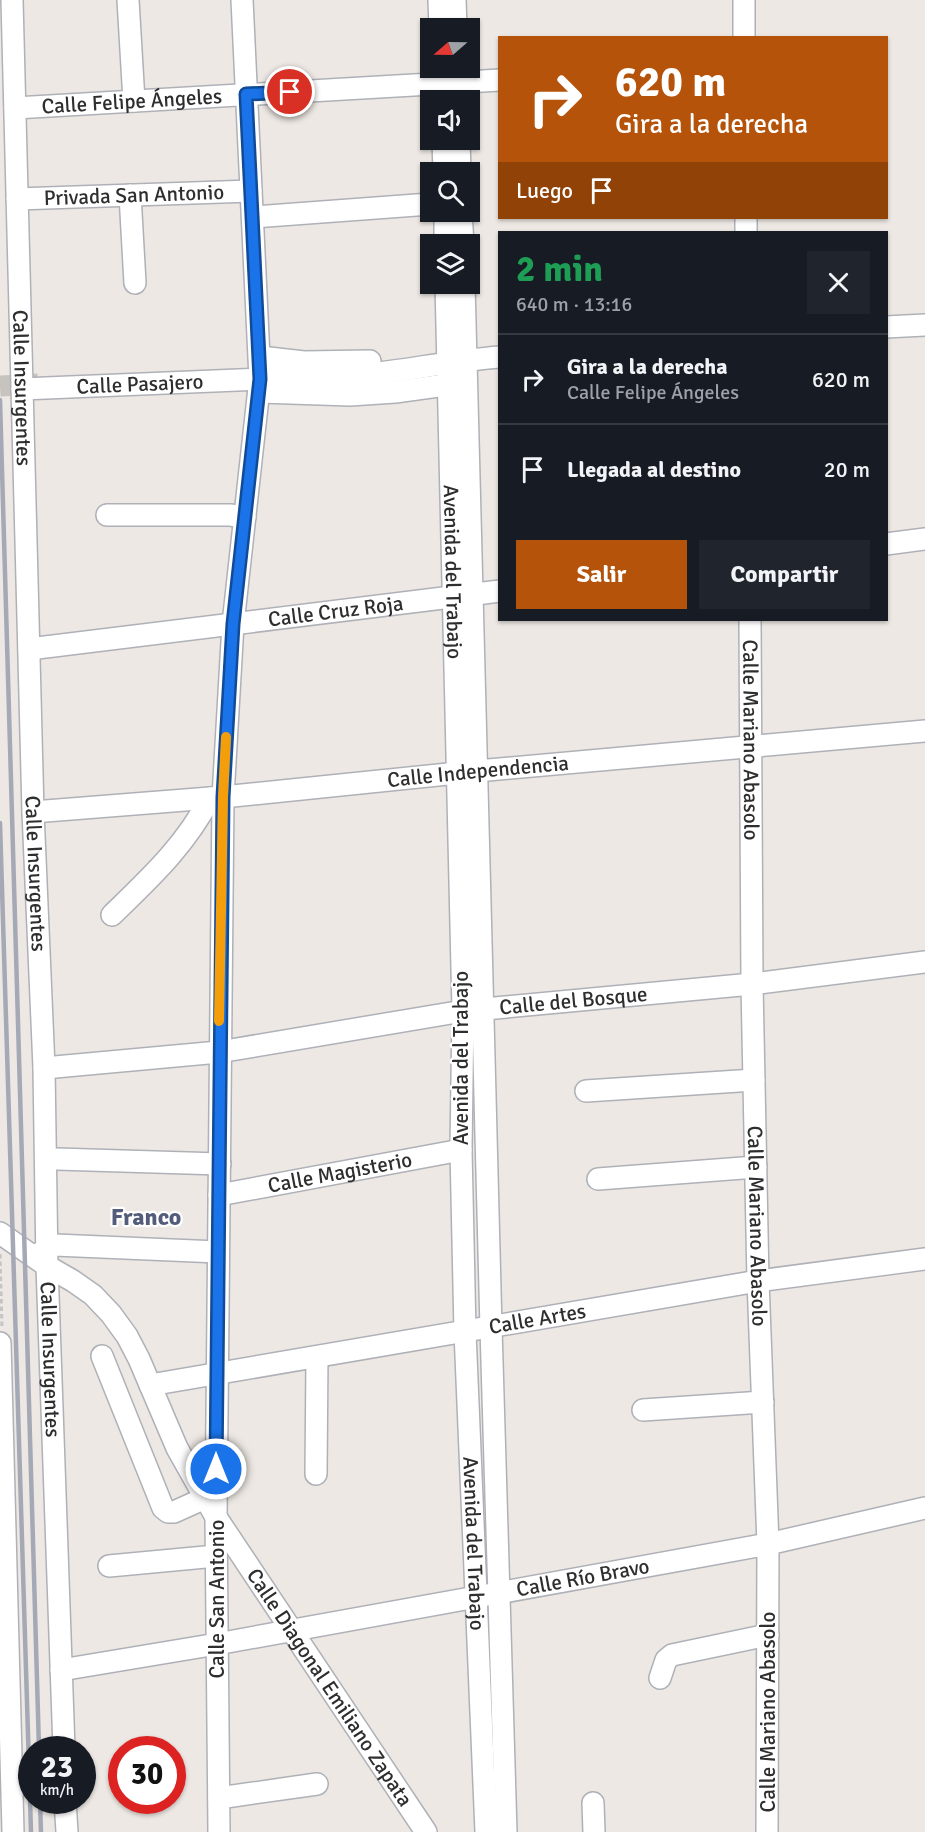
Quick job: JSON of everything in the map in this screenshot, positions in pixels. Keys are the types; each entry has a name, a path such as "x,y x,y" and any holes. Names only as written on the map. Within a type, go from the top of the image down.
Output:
{"street":[{"name":"Calle Insurgentes","path":"12,0 28,650 44,1068 45,1254 64,1736"},
{"path":"128,0 134,101"},
{"name":"Calle San Antonio","path":"219,1832 216,1517 220,1164 216,798 245,517 264,383 260,357 242,0"},
{"path":"439,0 440,18"},
{"path":"455,0 456,18"},
{"path":"744,0 744,36"},
{"name":"Calle Felipe Ángeles","path":"15,108 498,80"},
{"name":"Privada San Antonio","path":"17,199 251,191"},
{"path":"130,195 135,283"},
{"path":"253,217 420,205"},
{"name":"Avenida del Trabajo","path":"447,294 457,365 473,1010 491,1328 506,1832"},
{"name":"Avenida del Trabajo","path":"457,365 463,294"},
{"path":"888,327 925,325"},
{"path":"260,357 304,362 457,365"},
{"name":"Calle Pasajero","path":"22,389 264,383 457,365 498,357"},
{"path":"107,515 245,517"},
{"path":"888,544 925,539"},
{"name":"Calle Cruz Roja","path":"28,650 498,591"},
{"name":"Calle Mariano Abasolo","path":"750,621 752,984 758,1281 768,1544 767,1832"},
{"name":"Calle Independencia","path":"33,812 216,798 467,772 925,731"},
{"path":"112,915 165,863 216,798"},
{"name":"Calle del Bosque","path":"44,1068 219,1052 473,1010 752,984 925,962"},
{"name":"Avenida del Trabajo","path":"473,1010 461,1150 465,1332 486,1832"},
{"path":"586,1091 754,1080"},
{"name":"Calle Magisterio","path":"219,1195 461,1150"},
{"path":"57,1159 220,1164"},
{"path":"598,1179 756,1167"},
{"name":"Calle Diagonal Emiliano Zapata","path":"0,1233 45,1254 73,1281 93,1295 127,1336 177,1448 216,1517 426,1832"},
{"path":"45,1254 218,1252"},
{"name":"Calle Artes","path":"150,1385 758,1281 925,1259"},
{"path":"0,1343 4,1687 13,1832"},
{"path":"102,1356 163,1508 168,1512 174,1512 205,1498"},
{"path":"316,1474 317,1357"},
{"path":"642,1410 763,1402"},
{"name":"Calle Río Bravo","path":"61,1670 768,1544 925,1508"},
{"path":"109,1566 216,1556"},
{"path":"660,1678 666,1660 672,1655 768,1635"},
{"path":"219,1798 317,1784"},
{"path":"593,1803 594,1832"},
{"path":"66,1814 67,1832"}],"tunnel":[{"path":"0,386 38,384"}],"railway":[{"path":"0,400 39,1736"},
{"path":"0,823 31,1832"},
{"path":"40,1814 41,1832"}],"slow traffic":[{"path":"219,1021 226,737"}],"district":[{"name":"Franco","path":"146,1217"}],"route":[{"path":"216,1469 223,797 233,624 260,393 246,94 290,92"}]}
